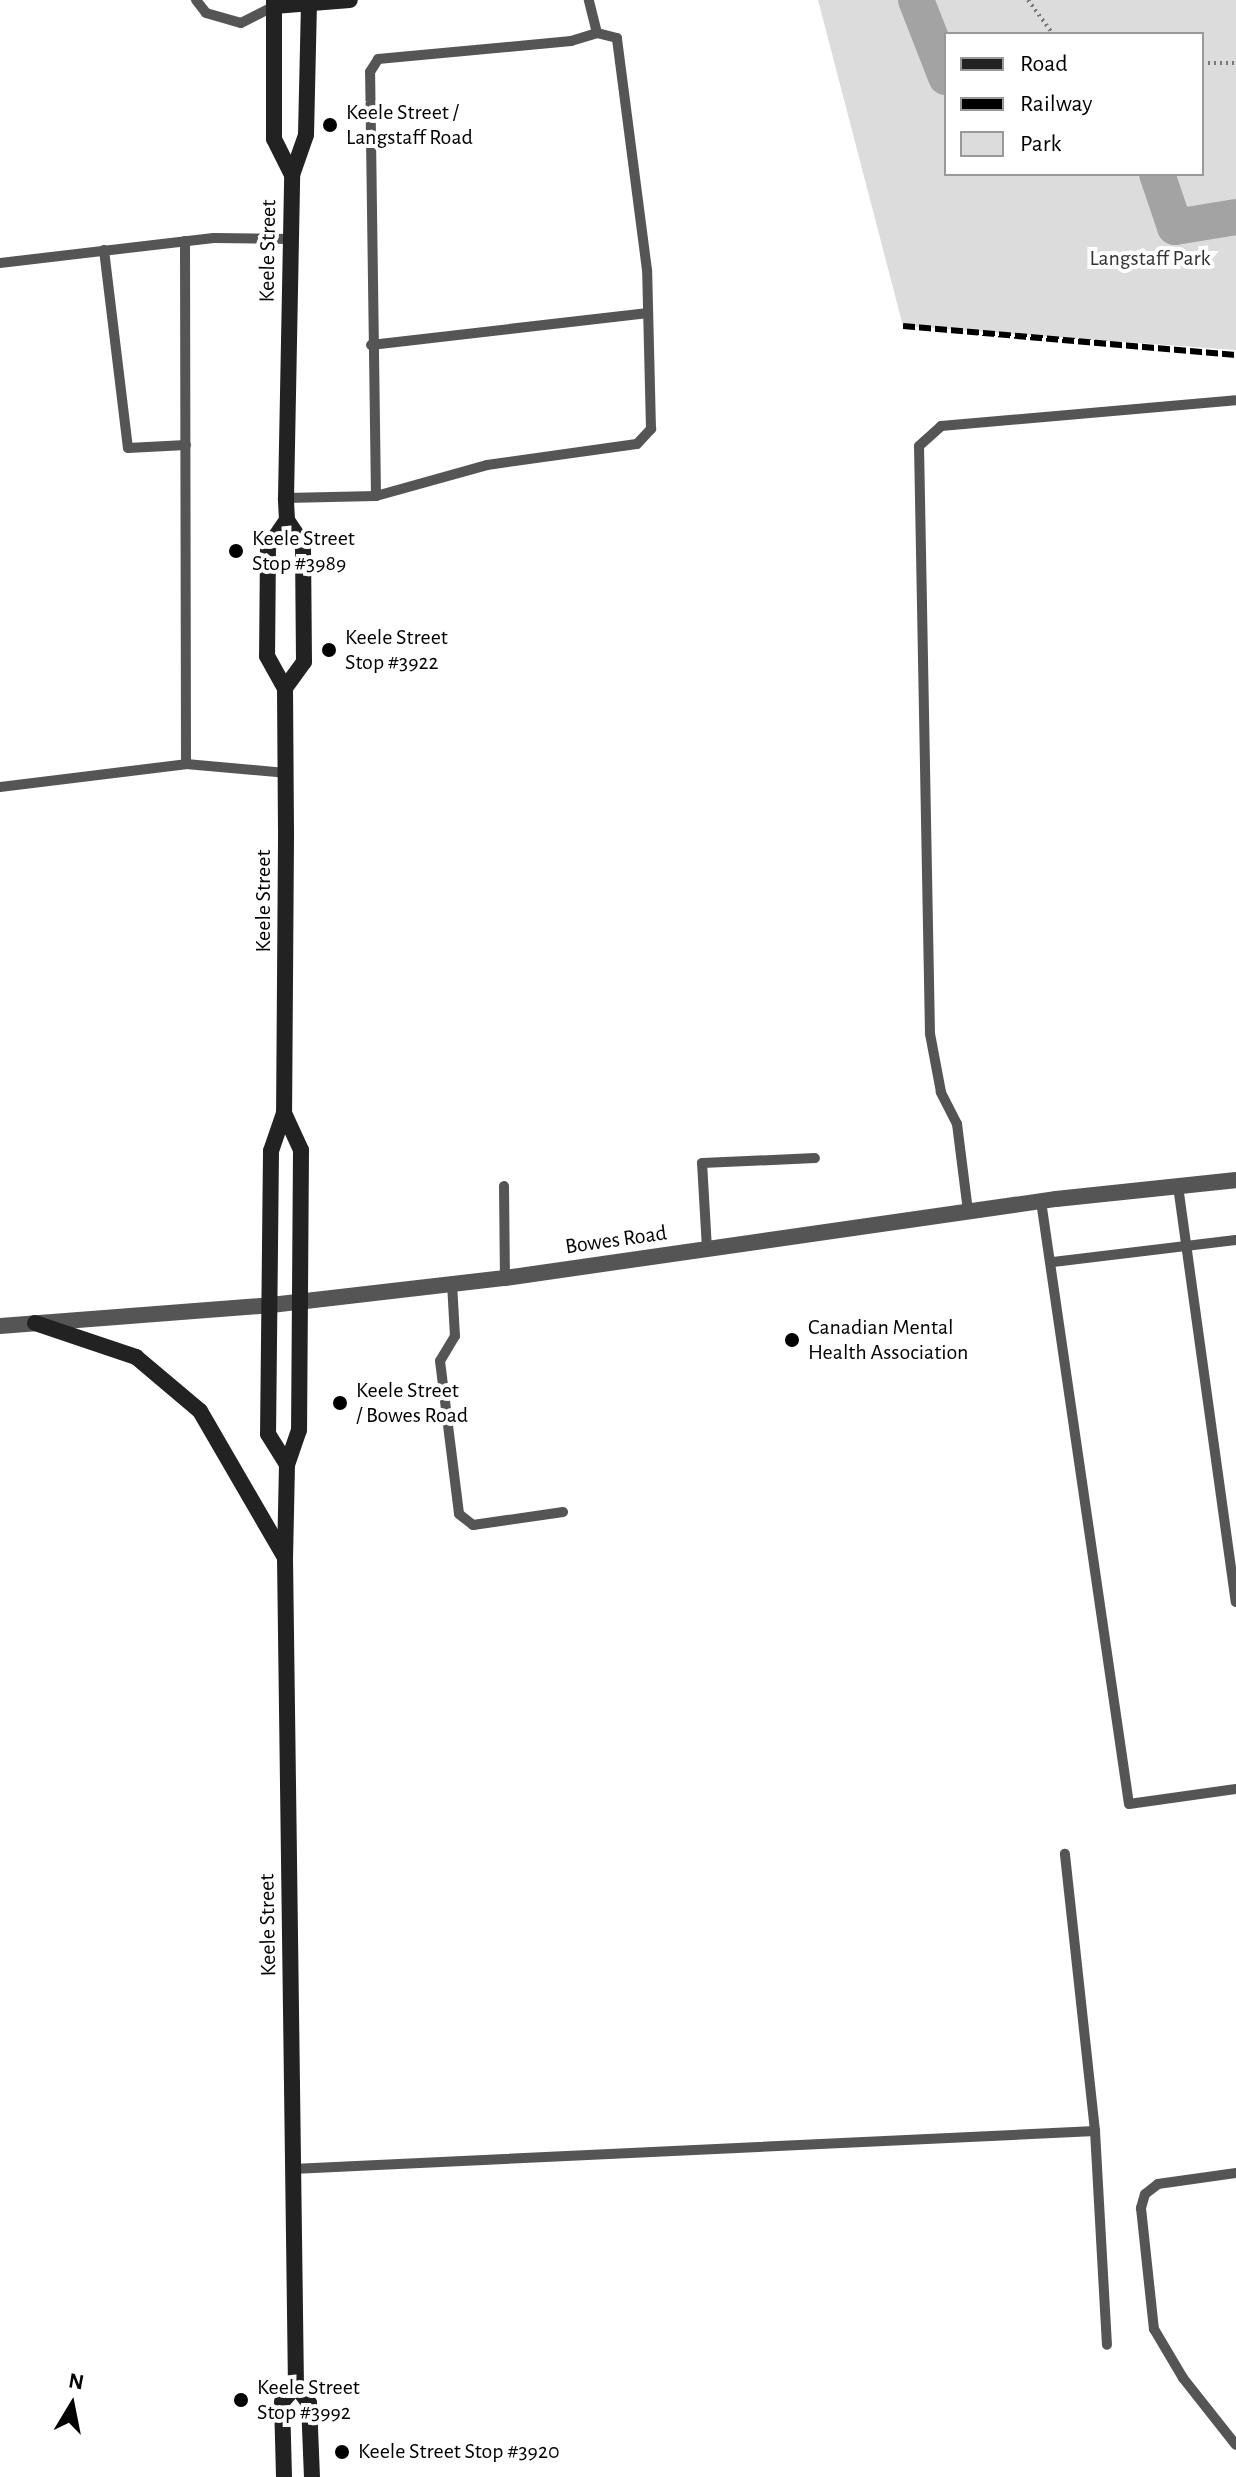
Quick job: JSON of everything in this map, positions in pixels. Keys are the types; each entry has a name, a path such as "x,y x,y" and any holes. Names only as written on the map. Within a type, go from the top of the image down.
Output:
{"main road":[{"path":"270,2 350,0"},
{"name":"Keele Street","path":"270,2 274,139 292,175"},
{"name":"Keele Street","path":"285,688 304,662 303,544 287,520 286,498 292,175 306,135 309,2"},
{"name":"Keele Street","path":"287,520 268,547 267,656 285,688 286,773 284,1113 271,1151 268,1434 287,1464"},
{"name":"Keele Street","path":"284,1113 301,1150 299,1430 287,1464 285,1558 296,2386 309,2403 312,2477"},
{"path":"35,1323 136,1357 200,1411 285,1558"},
{"name":"Keele Street","path":"284,2477 282,2402 296,2386"}],"street":[{"name":"Bowes Road","path":"0,1326 271,1305 505,1278 1041,1201 1236,1180"}],"lane":[{"path":"196,0 206,13 241,23 270,2"},
{"path":"589,0 597,33"},
{"path":"286,498 376,496 487,465 637,444 651,429 648,313 617,38 597,33 571,41 378,59 370,72 371,345 376,496"},
{"path":"0,263 185,241 291,239"},
{"path":"185,241 186,764"},
{"path":"104,250 128,448 186,445"},
{"path":"371,345 648,313"},
{"path":"968,1211 957,1124 941,1092 930,1034 919,446 941,426 1236,400"},
{"path":"0,787 186,764 286,773"},
{"path":"707,1249 702,1163 815,1158"},
{"path":"504,1186 505,1278"},
{"path":"1178,1186 1189,1246 1236,1602"},
{"path":"1041,1201 1053,1262 1054,1303 1129,1804 1236,1789"},
{"path":"1053,1262 1236,1240"},
{"path":"452,1283 455,1336 440,1361 459,1514 473,1525 563,1512"},
{"path":"1065,1854 1095,2131 1107,2345"},
{"path":"293,2169 1095,2131"},
{"path":"1236,2173 1158,2184 1145,2194 1141,2208 1154,2329 1162,2349 1236,2445"}],"path":[{"path":"1028,0 1052,32"},
{"path":"1204,63 1236,63"}],"green space":[{"name":"Langstaff Park","path":"818,0 1236,0 1236,350 903,326"}],"shaded area":[{"path":"1236,206 1236,232 1226,235 1200,223"}],"waterway":[{"path":"916,0 944,72"},
{"path":"1158,176 1175,227 1236,217"}],"railway":[{"path":"903,326 1236,355"}],"place":[{"name":"Keele Street / Langstaff Road","path":"330,125"},
{"name":"Keele Street Stop #3989","path":"236,551"},
{"name":"Keele Street Stop #3922","path":"329,650"},
{"name":"Canadian Mental Health Association","path":"792,1340"},
{"name":"Keele Street / Bowes Road","path":"340,1403"},
{"name":"Keele Street Stop #3992","path":"241,2400"},
{"name":"Keele Street Stop #3920","path":"342,2452"}]}
